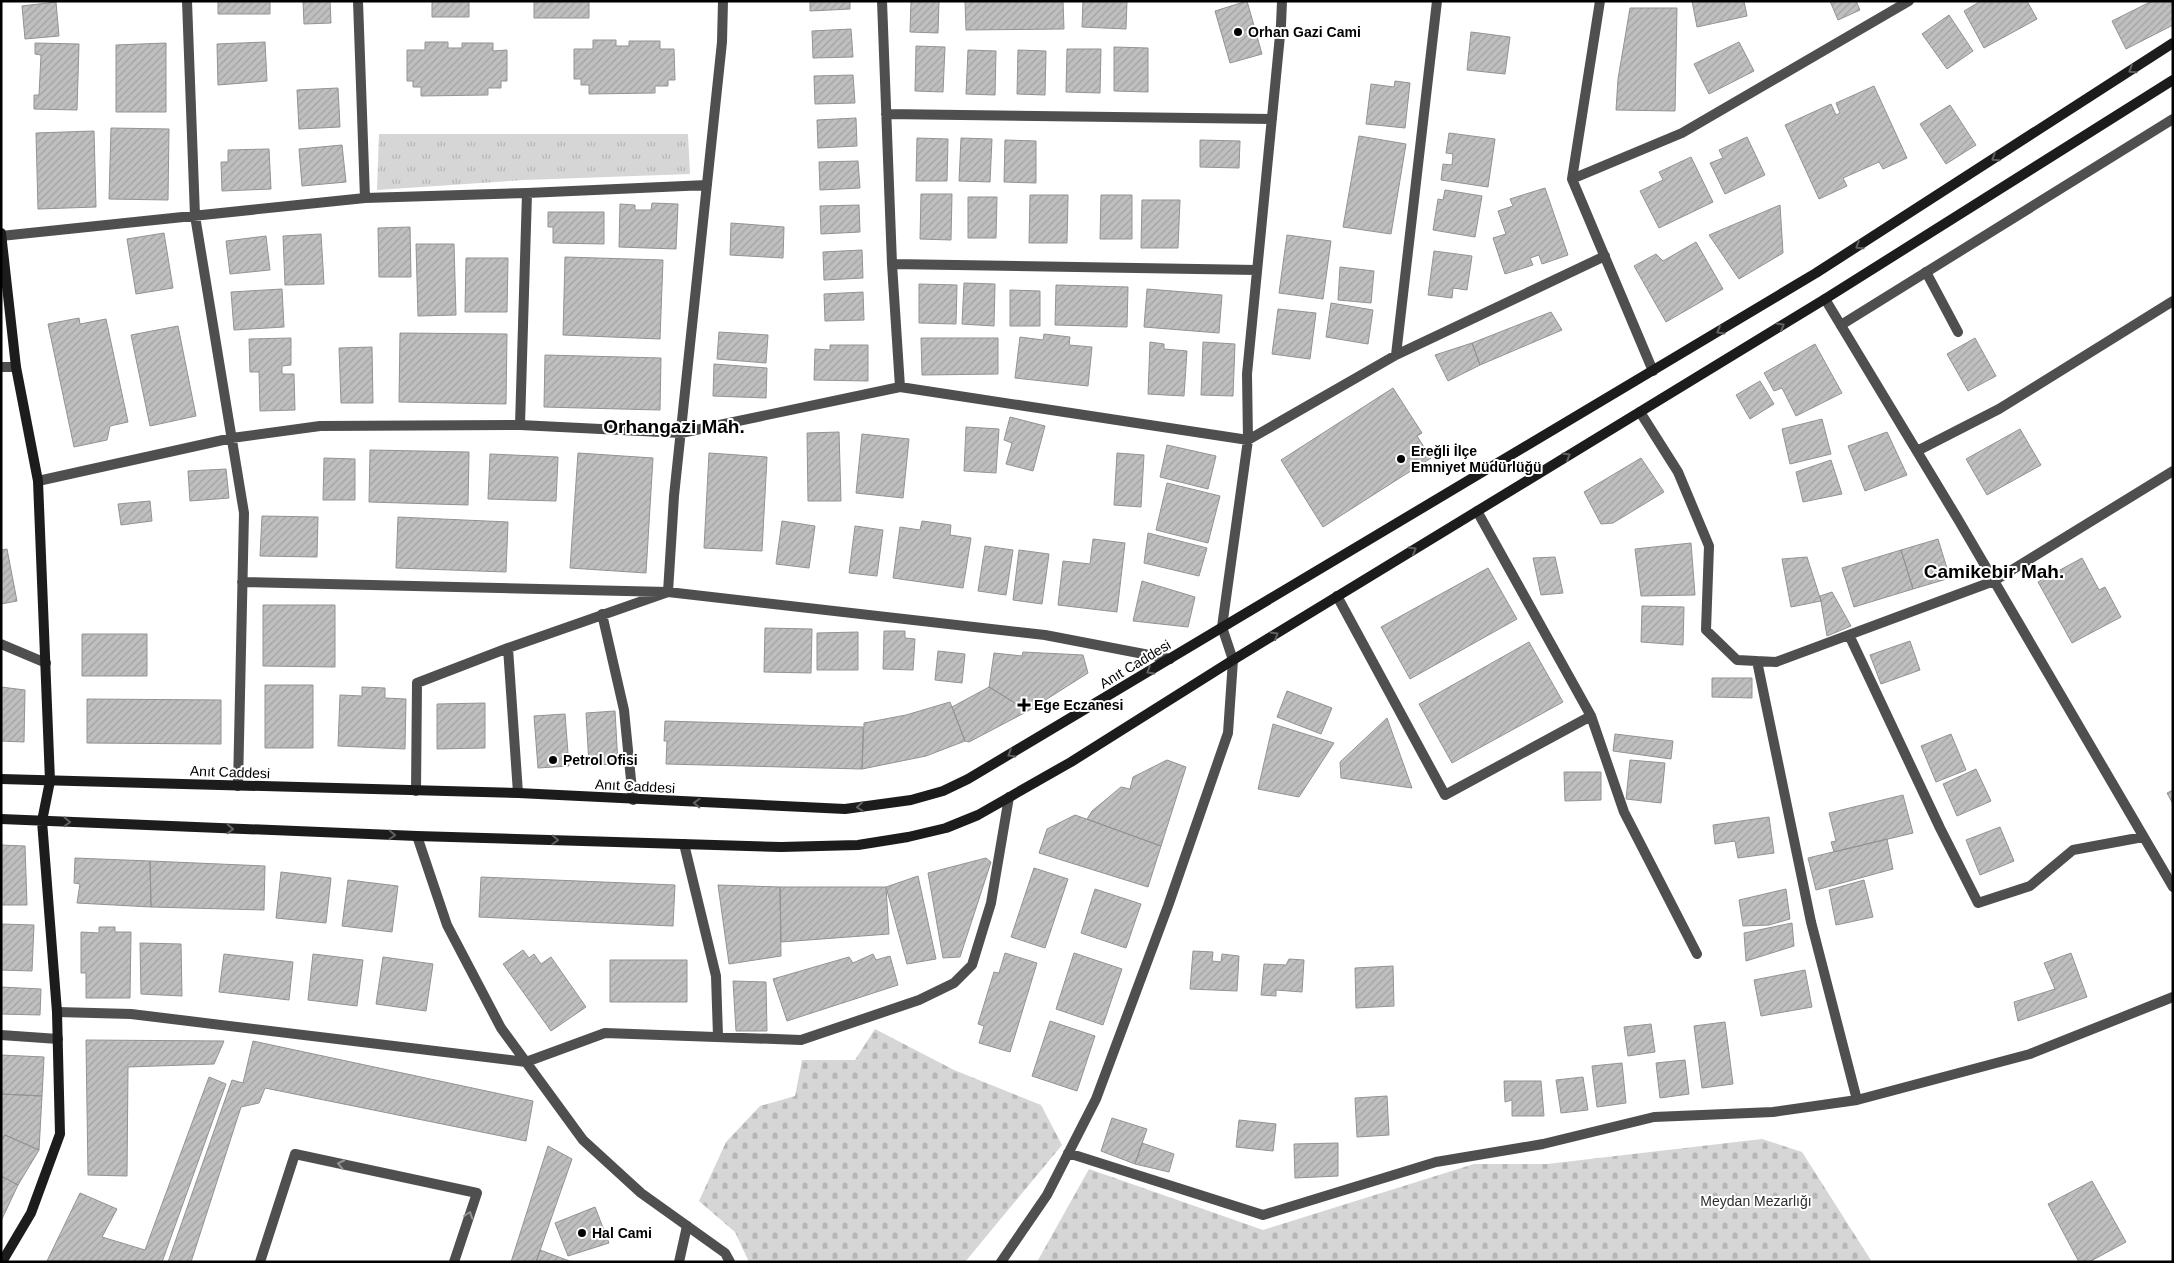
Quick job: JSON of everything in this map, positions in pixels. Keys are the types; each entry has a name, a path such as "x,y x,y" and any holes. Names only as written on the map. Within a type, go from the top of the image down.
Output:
{"main road":[{"name":"Anıt Caddesi","path":"1,779 518,794 845,809 911,800 943,791 968,779 1816,273 2173,43"},
{"path":"1,819 417,836 826,847 866,844 946,828 978,815 1071,762 1337,596 1825,299 2173,80"},
{"path":"1,234 16,368 38,481 50,781 42,821 57,1012 60,1134 31,1214 2,1262"}],"street":[{"path":"187,1 195,216 244,513 238,786"},
{"path":"358,1 365,198"},
{"path":"668,592 674,496 722,42 723,1"},
{"path":"882,1 892,264 900,387"},
{"path":"1000,1262 1047,1195 1096,1099 1168,906 1228,733 1233,660 1222,627 1248,440 1247,374 1282,1"},
{"path":"1396,355 1437,1"},
{"path":"1600,1 1572,179 1653,371"},
{"path":"1572,179 1682,133 1909,1"},
{"path":"886,114 1272,119"},
{"path":"1841,325 2173,119"},
{"path":"1,234 365,198 707,185"},
{"path":"520,424 527,193"},
{"path":"38,481 232,438 320,426 520,424 681,433 900,387 1248,440 1396,355 1605,256"},
{"path":"892,264 1257,270"},
{"path":"1926,272 1958,332"},
{"path":"1825,299 1994,581 2173,887"},
{"path":"1916,451 1999,409 2173,301"},
{"path":"1,366 16,368"},
{"path":"1640,412 1678,472 1709,546 1706,630 1737,660 1776,662 1994,581 2173,471"},
{"path":"1477,511 1591,716 1624,812 1697,954"},
{"path":"242,582 668,592 1045,635 1170,659"},
{"path":"416,791 417,683 508,648 668,592"},
{"path":"1337,596 1445,795 1591,716"},
{"path":"602,614 624,710 633,800"},
{"path":"1849,635 1940,828 1978,903 2030,886 2073,850 2143,837"},
{"path":"1,644 46,663"},
{"path":"508,648 518,794"},
{"path":"1756,661 1811,922 1857,1100"},
{"path":"57,1012 131,1014 526,1062 605,1033 801,1040 919,1000 954,983 972,965 991,903 1009,797"},
{"path":"417,836 447,925 501,1028 583,1140 641,1193 725,1253 730,1262"},
{"path":"684,844 716,976 718,1036"},
{"path":"1068,1153 1263,1215 1436,1162 1543,1144 1654,1116 1772,1112 1857,1100 2030,1054 2173,997"},
{"path":"1,1035 58,1039"},
{"path":"260,1262 295,1154 477,1193 454,1262"},
{"path":"679,1262 687,1226"}],"green space":[{"path":"379,134 688,134 690,174 524,180 377,190"},
{"path":"875,1029 954,1070 1041,1105 1062,1145 965,1262 749,1262 735,1232 699,1201 726,1142 760,1106 795,1096 802,1060 855,1060"},
{"name":"Meydan Mezarlığı","path":"1762,1139 1802,1152 1872,1262 1037,1262 1089,1169 1263,1230 1474,1164 1547,1164"}],"building":[{"path":"218,1 270,1 270,14 218,14"},
{"path":"303,1 330,1 331,23 304,24"},
{"path":"432,1 469,1 469,17 432,17"},
{"path":"534,1 589,1 589,18 534,18"},
{"path":"810,1 850,1 850,9 810,11"},
{"path":"911,1 939,1 938,33 910,32"},
{"path":"965,1 1063,1 1064,29 966,30"},
{"path":"1083,1 1127,1 1126,29 1082,27"},
{"name":"Orhan Gazi Cami","path":"1247,1 1262,54 1230,63 1215,11"},
{"path":"1692,1 1744,1 1747,16 1697,27"},
{"path":"1830,1 1856,1 1860,10 1838,20"},
{"path":"1981,1 2027,1 2037,19 1984,48 1964,11"},
{"path":"2152,1 2173,1 2173,25 2126,49 2112,21"},
{"path":"56,2 59,36 25,39 22,6"},
{"path":"1630,8 1677,8 1675,111 1616,110 1618,79"},
{"path":"1949,15 1973,51 1947,69 1922,34"},
{"path":"851,29 853,57 813,58 812,31"},
{"path":"1471,32 1510,37 1505,74 1467,70"},
{"path":"593,40 616,40 616,46 629,46 629,41 660,41 660,49 674,49 675,80 668,80 668,86 655,86 655,93 589,94 589,85 581,85 581,79 574,79 574,49 593,49"},
{"path":"265,42 267,81 218,85 217,44"},
{"path":"425,42 448,42 448,48 462,48 462,43 493,43 493,51 507,50 507,81 501,81 501,88 488,88 488,95 421,96 421,87 413,87 413,81 407,81 407,50 425,50"},
{"path":"1739,42 1754,71 1709,94 1694,64"},
{"path":"35,43 79,44 77,110 34,109 34,95 39,95 41,55 35,54"},
{"path":"166,43 166,112 116,112 116,45"},
{"path":"916,46 945,47 943,92 915,91"},
{"path":"1114,47 1148,48 1148,92 1114,91"},
{"path":"1067,49 1101,49 1100,93 1066,92"},
{"path":"968,50 996,51 995,95 966,94"},
{"path":"1018,50 1046,51 1045,95 1017,94"},
{"path":"853,75 855,103 815,104 814,76"},
{"path":"1395,81 1410,83 1405,128 1366,124 1371,84 1394,87"},
{"path":"1874,86 1907,158 1883,169 1879,162 1843,178 1847,186 1819,199 1785,125 1831,104 1836,115 1840,113 1836,103"},
{"path":"338,88 340,127 299,129 297,90"},
{"path":"1950,105 1976,145 1946,164 1920,124"},
{"path":"856,118 857,146 818,148 817,120"},
{"path":"111,128 169,129 168,200 109,199"},
{"path":"94,131 96,207 38,209 36,133"},
{"path":"1449,133 1495,139 1488,187 1441,180 1443,164 1452,165 1453,154 1446,153"},
{"path":"1359,136 1406,144 1391,234 1343,227"},
{"path":"1747,137 1765,175 1725,194 1710,163 1723,158 1719,150"},
{"path":"917,138 948,139 947,181 916,181"},
{"path":"961,138 992,139 990,182 959,181"},
{"path":"1005,140 1036,141 1036,183 1004,182"},
{"path":"1200,140 1240,141 1239,168 1200,167"},
{"path":"342,145 346,182 302,186 299,149"},
{"path":"269,149 271,189 222,191 221,162 228,162 228,150"},
{"path":"1691,157 1713,202 1659,228 1640,191 1663,180 1659,172"},
{"path":"858,161 860,188 820,190 819,162"},
{"path":"1545,188 1568,255 1542,264 1539,255 1530,258 1533,265 1505,274 1493,238 1506,234 1498,211 1513,206 1510,199"},
{"path":"1445,190 1482,196 1475,237 1433,230 1438,199 1443,200"},
{"path":"921,194 952,194 951,240 920,239"},
{"path":"1030,195 1068,195 1067,243 1029,243"},
{"path":"1101,195 1132,195 1132,239 1100,239"},
{"path":"968,197 997,197 996,238 968,238"},
{"path":"1142,200 1180,200 1178,248 1141,248"},
{"path":"652,203 678,204 676,249 619,247 620,204 635,205 635,210 651,210"},
{"path":"859,205 860,232 821,234 820,206"},
{"path":"1780,205 1783,253 1739,279 1709,235"},
{"path":"548,212 604,212 604,244 553,243 553,227 548,227"},
{"path":"731,223 784,227 783,258 730,255"},
{"path":"410,227 411,277 379,277 378,228"},
{"path":"164,233 173,288 136,294 127,239"},
{"path":"321,234 324,284 285,285 283,236"},
{"path":"1287,235 1331,241 1323,299 1279,293"},
{"path":"266,236 270,270 230,274 226,241"},
{"path":"1696,242 1723,289 1666,322 1634,266 1656,254 1663,261"},
{"path":"416,244 454,244 456,315 418,316"},
{"path":"862,250 863,278 824,280 823,252"},
{"path":"1434,251 1472,256 1467,290 1453,288 1452,298 1428,295"},
{"path":"565,257 663,260 660,339 563,335"},
{"path":"466,258 508,258 507,312 465,312"},
{"path":"1340,267 1374,271 1371,303 1338,300"},
{"path":"964,283 995,284 994,326 962,324"},
{"path":"919,284 957,285 956,324 919,323"},
{"path":"1056,285 1128,287 1127,327 1055,325"},
{"path":"282,289 284,327 234,330 231,292"},
{"path":"1147,289 1222,295 1219,333 1144,327"},
{"path":"1010,290 1040,291 1040,326 1010,326"},
{"path":"863,292 864,320 825,321 824,294"},
{"path":"1331,303 1373,310 1368,344 1326,337"},
{"path":"1278,309 1316,313 1310,359 1272,354"},
{"path":"1551,312 1562,330 1480,365 1472,343"},
{"path":"79,318 80,324 106,319 128,422 110,426 107,440 74,447 48,324"},
{"path":"178,326 196,416 150,426 131,335"},
{"path":"719,332 768,335 766,363 717,359"},
{"path":"400,333 507,334 506,404 399,402"},
{"path":"1044,334 1070,337 1069,345 1092,347 1088,386 1015,378 1020,337 1043,340"},
{"path":"291,338 291,365 282,366 282,374 294,374 295,410 260,411 259,372 250,372 249,339"},
{"path":"921,338 998,338 998,374 922,375"},
{"path":"1975,338 1996,376 1968,391 1947,354"},
{"path":"1150,342 1164,344 1164,349 1187,351 1184,396 1148,394"},
{"path":"1203,342 1235,344 1233,396 1201,395"},
{"path":"1472,343 1480,365 1448,381 1435,355"},
{"path":"1815,344 1842,393 1796,416 1782,388 1774,391 1764,373"},
{"path":"830,345 868,345 868,381 814,380 815,349 830,350"},
{"path":"372,347 373,403 341,403 339,348"},
{"path":"545,355 661,358 660,410 544,407"},
{"path":"714,364 767,368 766,398 713,396"},
{"path":"1760,381 1774,404 1750,419 1736,395"},
{"path":"1393,388 1422,433 1417,436 1431,458 1323,527 1281,460"},
{"path":"1010,417 1045,426 1033,471 1006,464 1012,443 1004,440"},
{"path":"1822,419 1831,454 1790,464 1782,429"},
{"path":"966,427 999,429 996,473 964,471"},
{"path":"2020,429 2041,465 1987,495 1966,459"},
{"path":"839,432 841,501 808,501 807,433"},
{"path":"1887,432 1907,475 1865,491 1848,446"},
{"path":"862,434 909,439 903,498 856,493"},
{"path":"1167,445 1216,456 1208,489 1160,477"},
{"path":"370,450 469,452 468,505 369,502"},
{"path":"578,453 653,458 646,573 570,568"},
{"path":"709,453 767,457 762,551 704,548"},
{"path":"1117,453 1144,455 1141,507 1114,505"},
{"path":"490,454 558,457 556,501 488,499"},
{"path":"324,458 355,459 355,500 323,500"},
{"path":"1641,458 1664,492 1613,523 1601,524 1584,492"},
{"path":"1831,460 1842,494 1803,502 1796,472"},
{"path":"226,469 229,498 190,501 188,471"},
{"path":"1167,483 1220,496 1208,543 1156,530"},
{"path":"150,501 152,521 121,525 118,504"},
{"path":"262,516 318,517 317,557 260,556"},
{"path":"398,517 508,522 506,572 396,568"},
{"path":"782,521 815,526 809,568 776,564"},
{"path":"922,521 951,525 950,535 971,538 963,588 893,578 900,527 920,530"},
{"path":"855,526 883,530 877,576 849,573"},
{"path":"1148,533 1207,548 1199,576 1144,563"},
{"path":"1093,539 1125,543 1117,612 1058,605 1063,561 1090,564"},
{"path":"1938,539 1950,578 1913,589 1901,550"},
{"path":"1691,543 1695,595 1641,596 1635,549"},
{"path":"985,546 1013,550 1006,595 978,591"},
{"path":"7,549 17,601 1,604 1,550"},
{"path":"1019,550 1049,554 1042,604 1013,600"},
{"path":"1901,550 1913,589 1854,607 1842,568"},
{"path":"1555,557 1563,593 1541,595 1533,558"},
{"path":"1807,557 1821,601 1791,607 1782,559"},
{"path":"2082,558 2099,590 2105,587 2121,617 2072,643 2038,582"},
{"path":"1488,568 1517,619 1410,679 1381,627"},
{"path":"1142,581 1195,597 1188,627 1133,621"},
{"path":"1832,592 1851,626 1827,636 1820,596"},
{"path":"263,605 335,605 335,667 263,666"},
{"path":"1642,606 1684,607 1683,645 1641,642"},
{"path":"765,628 812,629 811,673 764,672"},
{"path":"884,631 905,631 905,638 915,639 913,670 883,669"},
{"path":"858,632 858,670 817,670 817,633"},
{"path":"82,634 147,634 147,676 82,676"},
{"path":"1910,641 1920,670 1881,684 1870,655"},
{"path":"1529,642 1563,702 1452,763 1419,704"},
{"path":"938,651 965,654 962,683 935,680"},
{"path":"1023,652 1083,655 1088,673 1028,711 989,687 994,653 1022,656"},
{"path":"1712,678 1752,678 1752,698 1712,697"},
{"path":"265,685 313,685 313,748 265,748"},
{"path":"1,687 25,690 24,742 1,741"},
{"path":"362,687 385,688 385,698 406,699 405,749 338,746 340,695 362,696"},
{"path":"989,687 1028,711 969,742 965,741 952,707"},
{"path":"1287,691 1332,708 1321,734 1277,717"},
{"path":"87,699 221,700 221,744 87,743"},
{"path":"950,702 965,741 926,756 862,769 864,723 906,715"},
{"path":"485,703 485,748 437,749 437,704"},
{"path":"615,711 618,764 589,765 586,713"},
{"path":"565,714 569,766 538,768 534,716"},
{"path":"1387,718 1412,788 1341,778 1340,762"},
{"path":"665,721 863,727 862,769 666,764 667,741 664,741"},
{"path":"1273,724 1334,743 1299,797 1258,789"},
{"path":"1615,734 1673,741 1671,759 1613,751"},
{"path":"1951,734 1966,770 1936,782 1921,746"},
{"path":"1167,760 1186,767 1161,846 1087,819 1092,811 1121,787 1130,789 1133,777"},
{"path":"1630,760 1665,763 1661,803 1626,799"},
{"path":"1976,769 1991,801 1957,816 1943,784"},
{"path":"1564,772 1601,772 1601,800 1565,801"},
{"path":"2173,790 2173,804 2167,793"},
{"path":"1903,795 1913,833 1834,852 1831,842 1836,841 1829,813"},
{"path":"1075,815 1161,846 1148,887 1039,853 1047,829"},
{"path":"1769,817 1774,853 1738,858 1735,841 1715,844 1713,825"},
{"path":"2000,827 2014,861 1980,875 1966,840"},
{"path":"1887,839 1893,869 1816,890 1808,858"},
{"path":"1,845 25,846 27,905 1,905"},
{"path":"75,858 150,861 151,907 77,903 80,884 74,883"},
{"path":"986,858 991,862 960,957 943,958 928,873"},
{"path":"150,861 265,866 264,910 151,907"},
{"path":"1034,868 1068,879 1045,948 1011,937"},
{"path":"281,872 331,878 326,923 276,918"},
{"path":"918,876 936,959 907,964 886,887"},
{"path":"481,877 675,885 673,926 479,917"},
{"path":"348,880 398,886 392,932 342,926"},
{"path":"1864,880 1873,917 1836,925 1829,890"},
{"path":"718,885 780,887 781,956 729,964"},
{"path":"780,887 886,887 889,934 781,942"},
{"path":"1095,889 1141,904 1126,948 1081,933"},
{"path":"1786,889 1790,919 1769,925 1743,926 1739,900"},
{"path":"1792,923 1794,946 1746,961 1744,933"},
{"path":"1,924 34,925 32,971 1,970"},
{"path":"99,927 115,927 115,932 131,932 130,998 86,998 86,973 81,973 81,932 99,933"},
{"path":"140,943 181,944 182,996 141,994"},
{"path":"523,950 529,958 534,954 541,964 551,957 586,1007 551,1031 503,964"},
{"path":"1193,951 1213,952 1212,961 1221,962 1222,954 1239,956 1237,991 1190,989"},
{"path":"1005,953 1037,963 1010,1052 979,1043 984,1026 978,1024 994,972 999,973"},
{"path":"1074,953 1122,969 1103,1025 1056,1009"},
{"path":"2071,953 2087,997 2018,1021 2014,1002 2055,989 2044,963"},
{"path":"224,954 293,962 289,1000 219,992"},
{"path":"313,954 363,960 357,1006 308,1000"},
{"path":"873,954 876,960 890,956 898,985 787,1021 773,979 849,957 853,963"},
{"path":"383,957 433,964 426,1011 376,1004"},
{"path":"1289,959 1304,960 1302,992 1276,990 1276,996 1261,995 1264,964 1286,965"},
{"path":"610,960 687,960 687,1002 610,1002"},
{"path":"1393,966 1394,1006 1356,1008 1355,968"},
{"path":"1805,970 1812,1007 1761,1016 1754,980"},
{"path":"733,981 766,982 767,1031 736,1031"},
{"path":"1,987 41,989 40,1015 1,1014"},
{"path":"1050,1021 1095,1036 1077,1091 1032,1076"},
{"path":"1725,1022 1733,1084 1702,1088 1694,1026"},
{"path":"1651,1024 1655,1052 1628,1056 1624,1027"},
{"path":"86,1040 224,1041 214,1064 128,1067 127,1176 88,1175"},
{"path":"253,1041 533,1101 526,1141 265,1088 259,1103 241,1107 191,1262 168,1262 232,1080 243,1083"},
{"path":"1,1055 44,1057 42,1096 1,1094"},
{"path":"1685,1060 1689,1094 1660,1098 1656,1063"},
{"path":"1622,1063 1626,1103 1597,1107 1592,1066"},
{"path":"209,1077 226,1084 162,1262 47,1261 80,1193 117,1209 102,1237 145,1250"},
{"path":"1583,1077 1588,1110 1561,1113 1556,1080"},
{"path":"1504,1081 1541,1081 1544,1116 1512,1116 1512,1100 1505,1102"},
{"path":"1,1094 42,1096 39,1150 5,1135 1,1141"},
{"path":"1387,1096 1389,1135 1357,1137 1355,1098"},
{"path":"1112,1118 1147,1129 1135,1164 1101,1151"},
{"path":"1239,1120 1276,1124 1273,1151 1236,1147"},
{"path":"5,1135 39,1150 18,1185 1,1176 1,1141"},
{"path":"1142,1143 1174,1154 1169,1172 1135,1164"},
{"path":"1338,1143 1338,1176 1295,1178 1294,1144"},
{"path":"548,1146 572,1159 536,1262 511,1262"},
{"path":"1,1176 18,1185 1,1221"},
{"path":"2092,1181 2126,1242 2089,1262 2079,1262 2048,1204"},
{"name":"Hal Cami","path":"595,1207 609,1243 568,1256 555,1223"},
{"path":"540,1250 572,1262 536,1262"}],"place":[{"name":"Orhan Gazi Cami","path":"1238,32"},
{"name":"Ereğli İlçe Emniyet Müdürlüğü","path":"1401,459"},
{"name":"Ege Eczanesi","path":"1024,705"},
{"name":"Petrol Ofisi","path":"553,760"},
{"name":"Hal Cami","path":"582,1233"}],"district":[{"name":"Orhangazi Mah.","path":"674,426"},
{"name":"Camikebir Mah.","path":"1994,571"}]}
